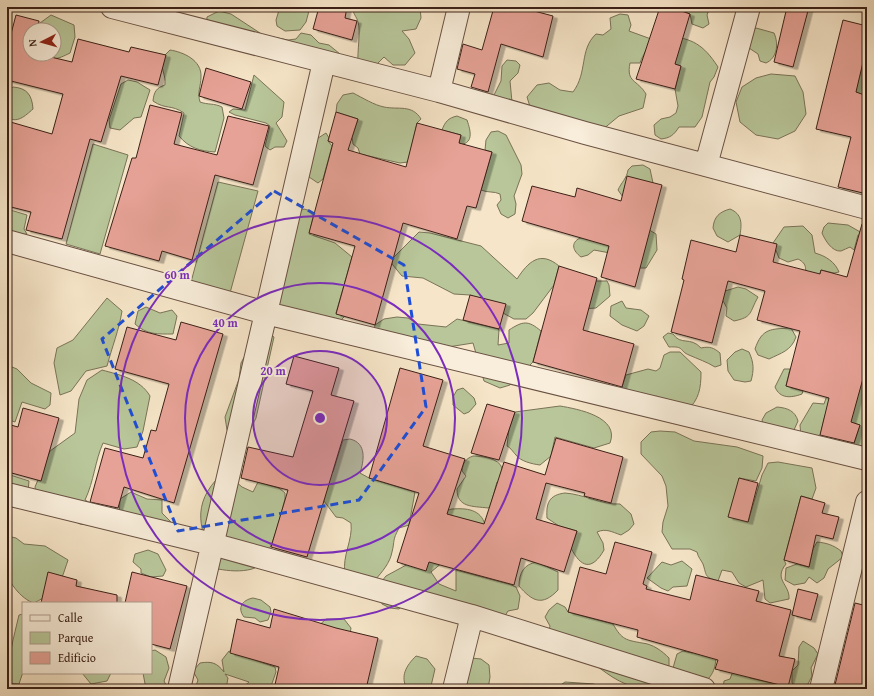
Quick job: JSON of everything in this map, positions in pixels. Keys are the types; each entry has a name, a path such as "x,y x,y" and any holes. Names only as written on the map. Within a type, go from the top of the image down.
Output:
{"street":[{"path":"112,7 183,16 324,62 439,91 867,208"},
{"path":"439,91 459,7"},
{"path":"706,165 749,7"},
{"path":"179,689 324,62"},
{"path":"7,240 266,313 867,459"},
{"path":"7,494 212,544 472,616 704,689"},
{"path":"821,689 867,502"},
{"path":"454,689 472,616"}],"highlighted area":[{"path":"274,191 404,265 426,407 359,500 178,531 102,339"}],"green space":[{"path":"280,7 310,7 306,22 300,30 285,31 277,26 276,20"},
{"path":"353,7 379,7 382,10 390,7 420,7 421,18 416,29 402,31 409,39 415,53 405,65 393,65 384,57 377,64 358,64 359,26 353,11"},
{"path":"680,7 710,7 707,15 709,24 703,28 692,24 690,14 679,10"},
{"path":"219,11 231,14 263,35 288,40 296,39 301,33 311,35 319,43 329,45 340,54 343,61 206,31 207,17"},
{"path":"620,14 628,15 631,25 629,31 651,39 640,63 630,63 629,69 631,78 643,89 646,94 643,108 619,116 596,135 531,110 527,97 537,85 549,83 560,90 573,92 581,77 585,54 591,40 596,34 603,35 611,29 610,18"},
{"path":"51,15 74,25 75,37 70,53 62,57 62,22 41,22"},
{"path":"756,28 774,33 776,37 777,46 775,54 770,61 766,63 760,61 758,54 749,48 751,33"},
{"path":"666,35 683,38 696,44 713,59 718,67 710,82 702,117 695,127 679,127 672,136 661,139 655,135 654,125 661,119 670,117 676,113 678,106 675,89 681,66 658,59"},
{"path":"867,48 867,96 862,94 854,97"},
{"path":"170,50 186,55 198,66 201,77 199,92 200,102 222,107 224,118 215,152 200,150 183,140 179,136 184,113 153,101 156,91 165,85 161,59"},
{"path":"507,60 516,61 520,65 518,73 510,81 512,102 503,104 494,95 501,81 502,66"},
{"path":"771,74 795,76 803,92 806,114 795,131 778,139 756,135 740,122 736,102 742,87 756,78"},
{"path":"254,75 284,102 282,117 276,123 287,141 284,147 275,147 270,150 265,146 270,126 266,123 229,112 233,109 245,110"},
{"path":"128,80 137,82 150,90 141,117 134,118 120,130 110,128 109,120 121,84"},
{"path":"13,87 22,89 28,93 33,109 21,118 14,120 7,117 7,92"},
{"path":"353,93 380,106 409,109 417,114 421,119 417,123 408,162 400,163 360,154 358,148 353,144 352,137 358,119 336,112 337,104 343,95"},
{"path":"457,116 467,120 470,129 469,140 458,145 461,135 442,130 447,121"},
{"path":"498,131 506,135 521,165 522,174 514,196 516,204 515,214 508,218 501,214 497,205 501,200 500,194 481,190 492,152 485,150 486,140 491,132"},
{"path":"326,133 329,138 328,141 332,146 323,179 318,183 303,173 315,140"},
{"path":"93,144 128,155 100,254 66,244"},
{"path":"643,165 650,169 653,183 625,200 618,190 628,170 632,166"},
{"path":"218,182 258,191 230,293 191,282"},
{"path":"7,209 27,215 24,229 27,234 19,235 7,231"},
{"path":"304,209 311,211 313,217 309,234 335,243 352,257 336,313 345,316 340,321 274,308 298,212"},
{"path":"730,209 739,216 741,227 740,235 728,242 717,236 713,228 718,216"},
{"path":"828,223 848,225 862,233 863,236 858,235 854,250 850,247 838,251 829,245 822,233 824,227"},
{"path":"803,226 812,235 815,253 830,260 839,272 834,273 821,270 817,283 804,280 806,268 805,265 798,259 788,262 779,258 773,243 784,227"},
{"path":"646,228 656,234 657,250 646,268 629,268 610,253 594,250 588,255 581,257 576,252 574,247 575,242 580,238"},
{"path":"419,232 430,233 481,246 517,279 530,263 535,260 546,259 552,261 559,266 554,285 533,313 526,319 514,319 470,295 454,294 423,278 402,276 392,264 393,258"},
{"path":"586,281 607,281 609,285 610,296 596,308 580,309"},
{"path":"738,287 746,289 758,297 748,316 734,321 726,316 727,308 722,299 725,291"},
{"path":"107,298 122,311 107,366 86,371 71,391 60,395 54,363 57,348 73,340"},
{"path":"622,301 626,308 641,310 649,316 644,326 637,331 622,325 610,316 611,306"},
{"path":"146,307 160,313 172,310 177,316 173,334 148,332 139,328 135,324 138,311"},
{"path":"397,317 408,318 418,324 446,327 457,319 499,329 498,345 509,343 509,330 522,323 529,323 541,331 533,362 510,385 500,388 484,381 473,343 448,347 373,336 375,325 384,319"},
{"path":"791,328 796,337 788,349 769,359 758,355 755,349 764,333 778,329"},
{"path":"265,331 274,337 256,418 246,438 236,443 227,430 225,417 239,379 241,363 248,350"},
{"path":"668,333 673,334 679,340 693,342 701,348 709,347 716,350 720,353 721,365 715,367 686,353 680,348 669,347 663,337"},
{"path":"742,349 749,352 753,363 751,381 745,382 734,380 728,371 727,360 735,352"},
{"path":"670,352 680,352 701,372 697,398 687,411 665,402 656,396 653,401 624,398 622,387 626,375 648,369 656,371 660,368 664,355"},
{"path":"867,364 867,455 853,447 860,425 825,415 820,436 801,437 800,425 813,403 824,404 829,390 837,388 858,395"},
{"path":"7,365 17,369 31,383 51,393 50,405 45,409 22,402 15,422 7,419"},
{"path":"784,369 790,369 786,386 803,391 802,394 790,397 783,396 777,391 775,387"},
{"path":"102,370 129,378 141,385 150,396 143,431 137,447 124,449 103,443 85,500 105,511 97,526 80,524 37,500 35,487 50,451 75,433 79,399 87,380"},
{"path":"463,388 474,398 476,404 469,412 464,414 453,405 453,397 457,390"},
{"path":"560,406 586,412 603,421 609,427 611,434 610,443 594,448 555,437 551,456 540,465 523,461 507,446 509,429 515,412"},
{"path":"777,407 788,409 793,412 798,421 794,430 765,428 762,420 766,413"},
{"path":"651,432 675,432 694,441 737,447 763,456 762,468 756,481 739,478 748,522 762,475 768,463 778,462 812,468 816,488 812,499 801,496 784,560 786,564 782,569 781,574 789,594 789,599 770,603 765,599 763,580 746,587 739,583 732,572 722,570 718,581 710,578 706,574 697,552 690,549 672,549 662,532 663,522 668,506 666,486 662,476 641,454 641,442"},
{"path":"350,439 359,444 362,448 363,463 360,473 369,478 415,492 409,525 399,528 394,538 388,564 375,580 345,573 344,567 351,523 343,518 336,517 324,501 320,472 333,472 343,440"},
{"path":"473,456 485,457 494,460 502,468 505,484 497,482 490,507 488,508 467,505 460,500 458,495 457,489 466,476 462,471 464,464 468,458"},
{"path":"7,474 29,481 28,492 7,489"},
{"path":"216,480 235,481 242,487 253,492 258,482 279,488 285,493 285,499 274,538 264,558 259,565 252,569 235,571 218,569 208,546 201,524 201,513 203,502 208,491"},
{"path":"131,492 147,499 162,500 162,513 177,528 119,521 120,499"},
{"path":"565,493 579,495 606,503 620,504 631,514 634,524 629,530 621,535 606,530 597,532 603,543 604,550 600,557 591,564 583,563 575,555 571,548 577,531 559,526 547,518 548,504 552,498"},
{"path":"452,509 468,509 480,516 485,525 455,542 445,511"},
{"path":"7,536 16,538 24,544 45,546 68,560 57,587 49,595 36,602 32,602 24,598 11,583 8,577 7,566 11,557 7,557"},
{"path":"817,542 835,547 841,551 843,557 828,569 824,578 817,583 809,577 805,583 794,585 785,580 786,568 797,564 809,567 813,549"},
{"path":"148,550 158,554 166,570 163,576 151,577 141,573 141,569 133,562 135,554"},
{"path":"432,551 443,562 431,572 439,584 456,591 456,570 509,584 516,587 520,596 518,609 508,611 500,624 407,602 399,609 390,608 382,604 378,586 386,576"},
{"path":"682,561 692,569 687,586 673,587 668,591 647,578 662,562 671,565"},
{"path":"537,562 558,572 558,590 547,599 542,600 537,600 528,595 519,586 521,573 523,570 532,563"},
{"path":"253,598 261,600 270,607 271,612 268,620 260,622 255,618 244,617 241,611 242,605 249,599"},
{"path":"557,603 565,607 568,612 613,624 619,633 628,640 657,648 669,658 669,672 643,687 632,686 619,681 580,654 548,635 550,626 545,617 549,610"},
{"path":"22,614 22,674 19,684 7,683 9,658 19,615"},
{"path":"326,619 344,619 351,628 348,646 314,630"},
{"path":"803,641 814,648 818,654 811,668 812,676 808,684 798,688 792,683 792,671 798,665 799,647"},
{"path":"695,644 716,648 716,659 713,673 702,685 673,668 677,654 683,651 693,653"},
{"path":"155,650 166,657 169,668 164,681 168,689 146,689 143,674 152,674 152,651"},
{"path":"229,651 275,667 276,672 270,689 241,689 249,682 225,674 228,678 226,689 195,689 198,680 193,671 200,663 214,663 224,672 222,660"},
{"path":"416,656 427,659 435,669 431,686 426,689 407,689 405,684 405,671"},
{"path":"471,658 481,659 489,665 490,677 488,689 459,689"},
{"path":"733,671 749,673 750,678 777,684 784,689 724,689 724,681 730,679"},
{"path":"83,674 110,674 107,681 91,684"},
{"path":"565,682 594,684 601,689 555,689"}],"building":[{"path":"319,7 347,7 345,18 357,21 352,40 313,29"},
{"path":"494,7 519,7 553,16 543,57 501,44 488,92 471,87 475,74 457,69 463,44 482,50"},
{"path":"660,7 680,7 679,10 690,14 675,64 681,66 675,89 636,79"},
{"path":"787,7 809,7 793,67 774,62"},
{"path":"16,15 39,21 22,22 22,62 62,62 62,60 72,62 78,39 129,52 131,47 166,55 158,85 121,76 101,142 90,139 62,239 26,230 31,212 7,206 7,121 52,134 63,94 7,80 7,49"},
{"path":"843,20 867,26 867,45 856,92 867,96 867,194 838,187 851,137 816,129"},
{"path":"206,68 251,82 242,109 199,96"},
{"path":"150,105 182,113 174,144 217,155 228,116 269,126 253,185 215,175 192,260 162,251 159,261 105,246 132,158 136,158"},
{"path":"336,112 358,119 348,150 406,167 417,123 461,135 459,143 492,152 476,208 467,206 457,239 403,223 375,325 336,314 355,246 309,233 333,143 328,141"},
{"path":"627,176 662,185 635,287 601,277 609,246 522,221 532,186 575,197 577,188 621,201"},
{"path":"862,224 867,225 867,364 851,422 860,425 854,443 820,435 829,398 786,386 800,331 757,320 765,291 728,281 712,343 671,332 684,280 682,279 691,240 736,252 740,235 777,244 773,262 820,274 821,270 847,277"},
{"path":"559,266 597,278 583,330 634,344 622,387 533,362"},
{"path":"470,295 506,304 499,329 463,320"},
{"path":"181,322 223,334 174,503 124,487 118,508 90,502 105,448 143,458 151,430 156,431 169,384 115,369 127,327 176,340"},
{"path":"294,356 339,368 331,395 354,401 307,557 271,547 288,490 241,478 248,447 293,457 313,391 286,384"},
{"path":"400,368 443,380 423,446 465,459 447,514 484,524 504,462 545,475 556,438 623,457 611,503 584,496 585,493 546,483 536,519 577,531 564,572 521,558 514,585 429,562 426,571 397,562 419,493 369,478"},
{"path":"487,404 515,412 499,460 471,453"},
{"path":"23,408 59,418 41,481 8,472 11,462 7,461 7,424 18,427"},
{"path":"739,478 758,483 748,522 728,517"},
{"path":"801,496 825,503 822,513 839,517 833,539 816,535 809,567 784,560"},
{"path":"615,542 652,552 643,584 647,586 646,589 690,600 696,575 759,591 756,601 791,610 779,656 795,659 788,687 715,669 718,660 637,637 638,630 568,612 580,567 606,574"},
{"path":"48,572 77,580 76,586 117,595 117,602 41,602"},
{"path":"132,572 187,586 170,649 152,644 152,602 125,602"},
{"path":"798,589 818,594 811,620 792,615"},
{"path":"855,603 867,606 867,689 834,689"},
{"path":"274,609 336,628 378,638 366,689 274,689 279,667 230,653 237,619 270,628"}]}
